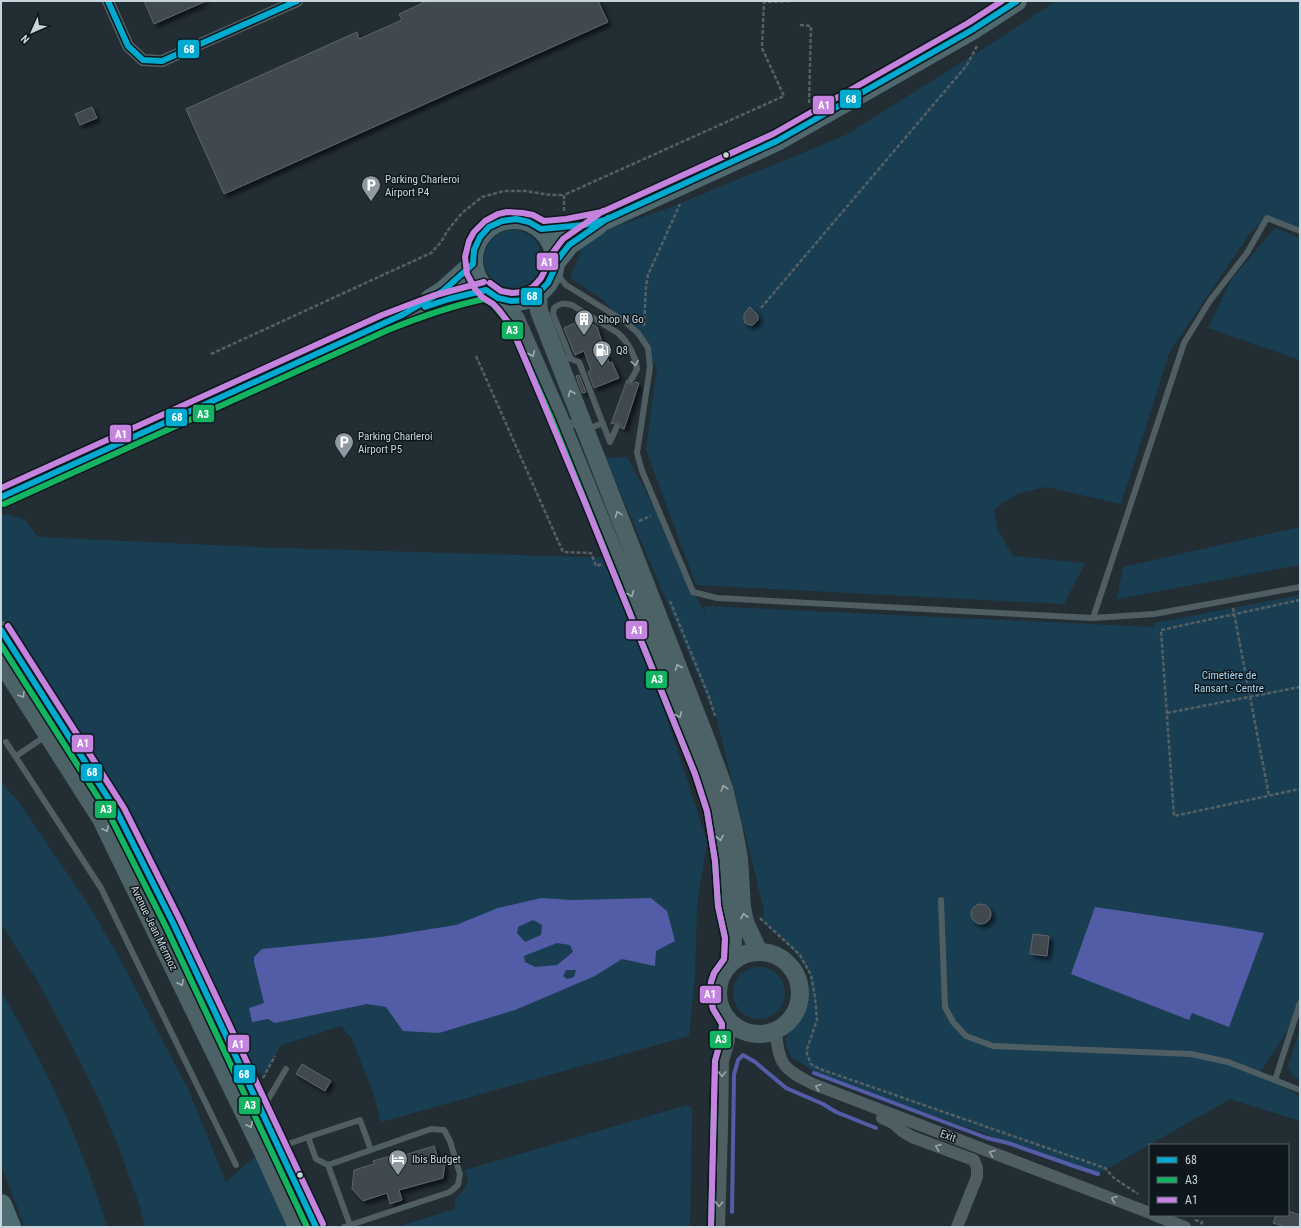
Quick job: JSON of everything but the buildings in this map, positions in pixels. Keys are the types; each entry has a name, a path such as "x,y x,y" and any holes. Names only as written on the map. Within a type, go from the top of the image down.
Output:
{"highway":[{"path":"1,1205 10,1227"}],"main road":[{"path":"554,267 554,251 549,239 541,229 530,222 516,219 502,221 489,227 480,237 474,250 473,264 477,278 492,294 511,301 526,300 538,293 548,283 554,267 569,245 605,220 777,142 972,30 1018,1"},
{"path":"541,229 584,225 605,220"},
{"path":"402,315 443,291 473,264"},
{"path":"1,497 402,315 449,299 492,294"}],"street":[{"path":"108,1 128,46 143,60 162,61 297,1"},
{"path":"538,293 539,311 563,356 586,430 724,788 734,826 744,922 759,952"},
{"path":"492,294 516,319 559,417 702,770 715,809 724,860 726,904 732,937 732,962"},
{"name":"Avenue Jean Mermoz","path":"1,630 118,812 173,923 316,1227"},
{"name":"Avenue Jean Mermoz","path":"1,662 101,819 262,1150 297,1227"},
{"path":"759,952 770,954 785,961 795,974 799,984 800,995 798,1006 793,1016 786,1024 776,1030 764,1034 752,1033 740,1029 730,1022 720,1006 718,996 718,987 725,969 740,956 759,952"},
{"path":"719,1227 722,1129 722,1061 729,1040 730,1022"},
{"name":"Exit","path":"776,1030 779,1055 787,1069 796,1076 812,1084 1149,1214"},
{"path":"835,1093 893,1124 912,1137 974,1160 977,1168 976,1177 957,1227"},
{"path":"1157,1216 1185,1227"}],"lane":[{"path":"1093,618 1184,343 1209,302 1247,253 1267,218 1300,231"},
{"path":"554,267 566,285 624,321 638,333 648,348 650,367 638,452 642,471 693,592 717,598 1093,618 1154,614 1300,586"},
{"path":"617,426 610,442 579,362 563,356 553,314 554,308 558,304 565,303 572,305 618,333 632,351 637,369 631,380"},
{"path":"559,417 586,430 603,423"},
{"path":"16,756 47,735"},
{"path":"6,742 101,888 236,1166"},
{"path":"941,900 945,1007 953,1022 966,1036 993,1046 1191,1054 1228,1062 1300,1090"},
{"path":"1275,1080 1300,1003"},
{"path":"262,1112 286,1069"},
{"path":"279,1148 360,1120 371,1150"},
{"path":"308,1137 316,1159 328,1165 431,1129 444,1130 450,1141 460,1174 458,1185 450,1192 347,1226 328,1165"}],"path":[{"path":"211,354 431,253 462,213 482,197 504,191 525,191 551,195 564,195 784,96 762,48 764,2 792,1"},
{"path":"800,25 811,26 809,105 813,121"},
{"path":"761,308 967,65 977,45 972,30"},
{"path":"564,195 564,213"},
{"path":"644,330 648,275 682,199"},
{"path":"476,356 563,552 590,553 596,566 616,558"},
{"path":"639,522 659,512"},
{"path":"1231,599 1269,796"},
{"path":"1300,600 1161,630 1174,816 1300,789"},
{"path":"1167,712 1300,687"},
{"path":"758,916 800,955 811,976 817,1020 806,1054 811,1064 820,1069 1105,1168 1114,1178 1143,1198"},
{"path":"254,1094 276,1056"},
{"path":"1200,1227 1202,1222"}],"green space":[{"path":"1056,1 1300,1 1300,232 1267,218 1251,232 1170,351 1121,504 1046,487 1017,494 994,509 998,531 1013,556 1085,563 1064,604 696,585 646,450 657,368 637,336 602,299 570,278 587,236 669,208 846,135"},
{"path":"1275,228 1300,238 1300,360 1208,328 1231,280"},
{"path":"513,230 524,232 534,238 540,248 542,259 540,270 534,280 524,286 513,288 502,286 492,280 486,270 484,259 486,248 492,238 502,232"},
{"name":"Cimetière de Ransart - Centre","path":"627,457 669,535 693,592 705,612 705,606 1153,627 1154,623 1300,595 1300,1002 1295,1019 1259,1074 1300,1096 1300,1121 1230,1099 1098,1174 822,1076 792,1058 786,1046 785,1039 804,1013 811,975 787,942 763,921 764,910 714,708 715,716 606,458"},
{"path":"7,514 25,520 38,537 278,548 616,558 707,842 697,905 695,976 689,1036 381,1122 374,1095 352,1039 341,1026 281,1045 265,1074 242,1070 173,923 1,630 1,515"},
{"path":"1300,527 1300,565 1117,599 1123,567"},
{"path":"1,781 20,804 86,901 119,957 189,1091 226,1182 261,1151 296,1227 145,1227 140,1207 122,1156 100,1102 37,980 1,924"},
{"path":"754,967 764,967 774,971 781,978 785,988 785,998 781,1008 774,1015 764,1019 754,1019 744,1015 737,1008 733,998 733,988 737,978 744,971"},
{"path":"1,992 33,1048 62,1106 86,1166 107,1227 25,1227 1,1165"},
{"path":"1300,1029 1300,1080 1292,1074 1288,1066"},
{"path":"687,1105 692,1108 690,1227 397,1227 455,1209 455,1199 465,1188 468,1181 465,1170"}],"water":[{"path":"541,898 572,900 651,898 667,911 675,941 656,951 655,966 622,959 595,976 515,1010 439,1033 403,1031 386,1007 367,1004 275,1023 268,1019 252,1022 249,1008 264,1003 254,962 254,957 262,949 381,937 456,925 498,908","holes":["533,920 542,925 541,935 525,942 517,933 518,927","557,943 570,945 573,952 557,965 535,967 525,962 524,956","566,970 576,970 574,977 567,979 563,976"]},
{"path":"1095,907 1264,933 1229,1027 1192,1013 1189,1020 1071,974"}],"waterway":[{"path":"732,1212 734,1075 738,1060 743,1055 755,1062 786,1088 823,1104 836,1112 876,1128"},
{"path":"814,1073 987,1138 1008,1143 1098,1174"}],"transit line":[{"name":"68","path":"108,1 128,46 143,60 162,61 297,1"},
{"name":"A1","path":"711,1227 715,1061 721,1039 722,1024 713,1009 710,991 714,973 724,959 725,938 718,906 715,861 707,811 695,774 514,333 499,310 482,297 475,289 467,274 465,257 469,241 474,232 485,221 498,214 507,212 523,213 533,215 544,221 566,219 602,212 773,134 968,23 1002,1"},
{"name":"68","path":"1,497 402,315 443,291 473,264 474,250 480,237 489,227 502,221 516,219 529,222 541,229 584,225 605,220 777,141 972,30 1017,1"},
{"name":"A1","path":"490,283 501,291 512,293 523,292 533,287 541,278 546,268 548,259 563,239 603,211"},
{"name":"68","path":"425,307 449,299 486,290 498,298 511,301 525,300 538,293 548,283 554,270 555,263 569,245 608,218"},
{"name":"A1","path":"1,488 382,315 432,296 484,282"},
{"name":"A3","path":"4,504 388,330 436,312 484,299 493,304 509,323 552,420 695,774 707,811 715,861 718,906 725,938 724,959 714,973 710,991 713,1009 722,1024 721,1039 715,1061 711,1227"},
{"name":"A1","path":"8,626 124,808 180,920 323,1224"},
{"name":"68","path":"1,630 117,812 173,923 316,1227"},
{"name":"A3","path":"1,645 110,816 166,927 307,1227"}],"place":[{"name":"Parking Charleroi Airport P4","path":"371,202"},
{"name":"Shop N Go","path":"584,336"},
{"name":"Q8","path":"602,367"},
{"name":"Parking Charleroi Airport P5","path":"344,459"},
{"name":"Ibis Budget","path":"398,1176"}]}
